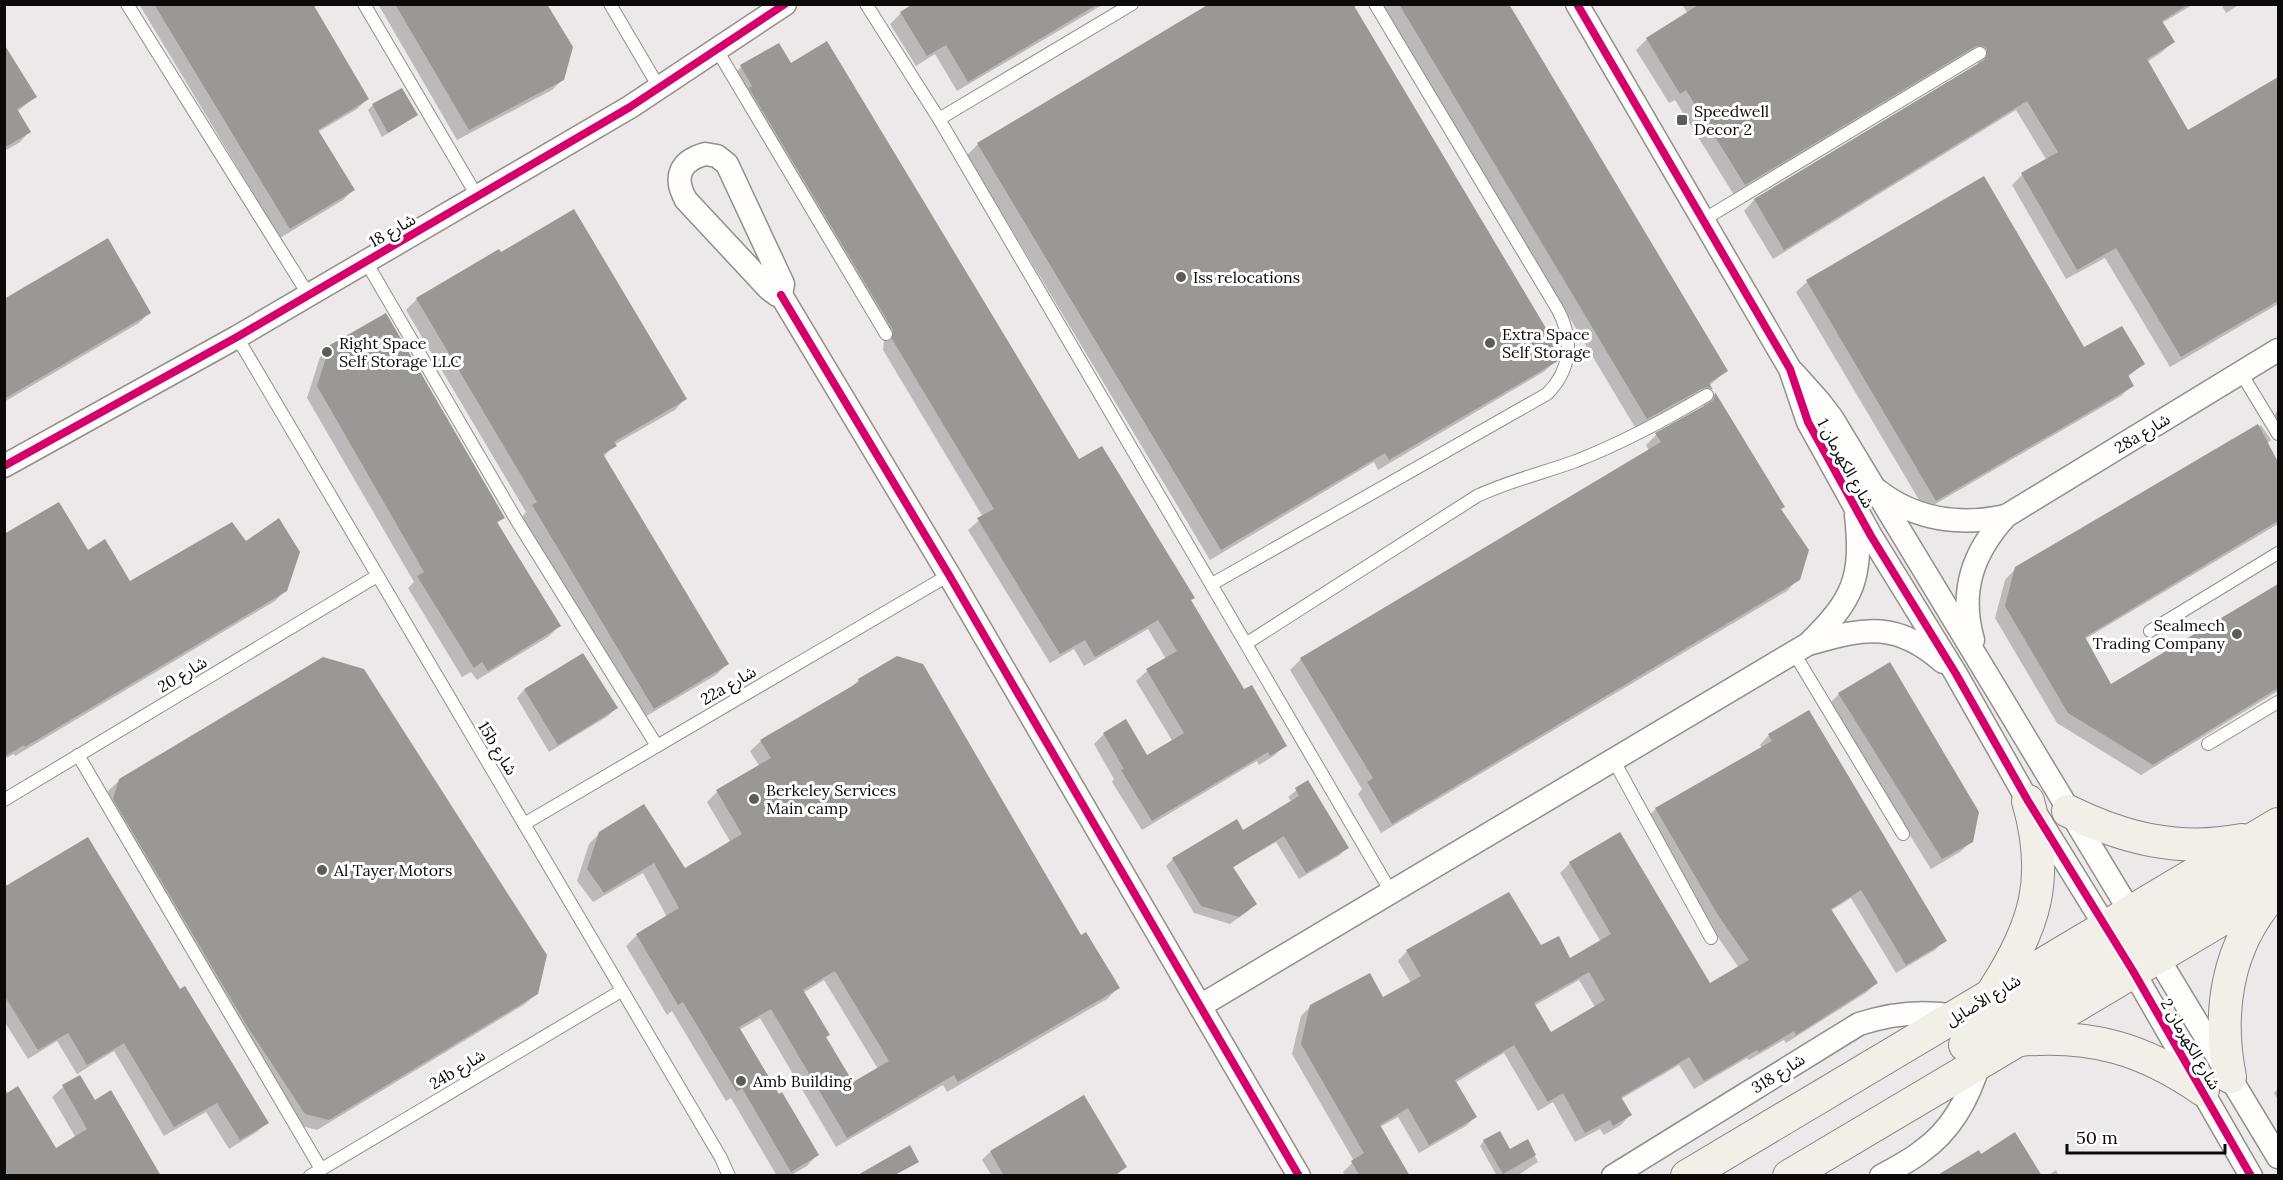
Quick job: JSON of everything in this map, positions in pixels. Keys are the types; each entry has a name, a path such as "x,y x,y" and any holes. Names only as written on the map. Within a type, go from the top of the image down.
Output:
{"main road":[{"path":"1991,995 2018,950 2035,902 2039,851 2028,801"},
{"path":"2068,811 2129,836 2161,843 2204,844 2272,838"},
{"name":"شارع الأصايل","path":"1789,1176 2016,1040 2132,942 2272,838"},
{"path":"2016,1040 2069,1038 2120,1047 2150,1058 2177,1072 2216,1083 2228,981 2243,938 2254,918 2278,887"},
{"name":"شارع الأصايل","path":"1687,1176 1991,995 2278,887"},
{"path":"1868,1127 1883,1101 1900,1084 2132,942"}],"street":[{"name":"شارع 18","path":"4,466 237,337 660,89 785,4"},
{"name":"شارع الكهرمان 1","path":"1577,4 1790,369 1808,422 1871,536 1956,674 2028,801 2132,942"},
{"path":"782,295 772,292 686,200 680,189 679,177 684,166 693,157 705,154 717,156 727,164 783,284 782,295 949,575 1299,1176"},
{"name":"28a شارع","path":"1986,671 1975,649 1969,626 1967,602 1969,586 1978,555 1990,534 2006,516 2278,350"},
{"name":"شارع الكهرمان 1","path":"1790,369 1832,418 1986,671 2068,811 2132,942"},
{"name":"28a شارع","path":"1871,485 1887,498 1905,508 1944,520 1965,522 2006,516"},
{"path":"1801,649 1842,608 1857,575 1859,540 1855,504"},
{"path":"1200,1006 1801,649 1856,631 1875,630 1894,633 1929,650 1956,674"},
{"name":"شارع الكهرمان 2","path":"2132,942 2216,1083 2278,1157"},
{"name":"شارع الكهرمان 2","path":"2132,942 2216,1083 2251,1176"},
{"name":"شارع 318","path":"1613,1176 1859,1024 1887,1016 1917,1012 1956,1016"},
{"path":"1881,1176 1923,1151 1948,1126 1968,1095 1980,1061"}],"lane":[{"path":"127,4 308,294"},
{"path":"364,4 477,196"},
{"path":"610,4 660,89"},
{"path":"866,4 939,119 1391,892"},
{"path":"939,119 1132,4"},
{"path":"1212,584 1547,394 1556,385 1567,361 1568,335 1558,310 1374,4"},
{"path":"717,50 886,334"},
{"path":"1702,220 1980,53"},
{"path":"365,260 518,521 657,746"},
{"name":"15b شارع","path":"237,337 721,1158 729,1176"},
{"path":"2241,373 2278,434"},
{"path":"1247,643 1477,496 1497,486 1575,461 1609,447 1707,395"},
{"path":"2150,631 2278,554"},
{"name":"22a شارع","path":"524,824 949,575"},
{"name":"شارع 20","path":"4,800 376,576"},
{"path":"1801,649 1903,834"},
{"path":"2208,744 2278,702"},
{"path":"78,756 316,1172"},
{"path":"1614,761 1710,938"},
{"name":"24b شارع","path":"316,1172 621,991"}],"shaded area":[{"path":"5,5 2278,5 2278,1175 5,1176"}],"building":[{"path":"154,4 313,4 369,99 318,130 355,190 290,229"},
{"path":"395,4 547,4 573,47 564,80 469,130"},
{"path":"913,4 1098,4 968,82 946,45 927,56 900,12"},
{"path":"1209,4 1353,4 1559,350 1558,361 1389,460 1385,453 1221,550 977,143"},
{"path":"1399,4 1509,4 1728,371 1709,383 1713,390 1708,387 1703,388 1647,419"},
{"path":"1700,4 2189,4 2162,21 2175,42 2147,59 2188,130 2278,77 2278,301 2181,357 2116,248 2077,270 2021,173 2058,152 2027,101 1784,250 1754,199 1984,60 1987,56 1987,49 1983,46 1976,46 1745,185 1686,90 1680,94 1646,38"},
{"path":"827,41 1079,459 1102,446 1195,598 1191,600 1244,689 1252,685 1287,746 1270,756 1268,752 1152,821 1121,770 1124,769 1103,733 1126,719 1147,755 1184,733 1146,669 1177,651 1158,620 1095,657 1085,640 1060,654 977,518 994,509 892,339 893,330 749,88 752,86 740,65 779,43 791,63"},
{"path":"4,44 37,97 17,109 31,132 4,148"},
{"path":"402,88 418,115 388,133 372,104"},
{"path":"1984,176 2084,347 2122,326 2145,364 2128,375 2134,386 1936,501 1806,280"},
{"path":"574,209 687,399 614,442 617,446 603,454 729,664 654,709 532,505 537,502 416,298 499,249 501,252"},
{"path":"108,238 151,313 4,399 4,299"},
{"path":"386,313 505,518 497,522 561,626 488,671 482,662 474,668 417,576 424,572 317,386 330,345"},
{"path":"1715,392 1785,507 1781,509 1809,550 1800,580 1392,824 1367,782 1373,778 1300,658 1661,442 1655,433 1711,402"},
{"path":"2258,424 2278,462 2278,521 2085,637 2111,684 2278,584 2278,688 2153,765 2068,713 2005,606 2015,567"},
{"path":"59,502 88,550 105,539 130,581 232,522 246,541 279,518 300,552 287,591 25,747 24,745 4,757 4,534"},
{"path":"583,653 618,708 558,745 524,689"},
{"path":"897,656 923,664 1081,935 1086,932 1120,988 958,1082 954,1075 847,1138 771,1009 739,1027 779,1094 782,1092 819,1155 791,1172 742,1088 737,1092 683,1002 678,1005 636,934 679,908 654,863 604,893 587,869 599,832 644,804 685,868 742,834 716,790 771,758 760,740 859,682 858,679","holes":["835,971 889,1061 853,1082 826,1037 830,1035 803,990"]},
{"name":"Al Tayer Motors","path":"323,657 364,669 547,955 538,994 329,1120 305,1114 247,1026 113,799 119,779"},
{"path":"1890,662 1979,812 1973,842 1942,859 1838,693"},
{"path":"1809,710 1947,941 1906,965 1861,890 1831,909 1878,983 1796,1035 1794,1031 1704,1081 1689,1057 1621,1097 1632,1115 1613,1126 1610,1120 1585,1133 1563,1093 1548,1102 1514,1045 1455,1080 1477,1117 1429,1145 1408,1108 1380,1125 1410,1176 1360,1176 1351,1161 1364,1153 1301,1044 1310,1005 1370,973 1383,997 1421,976 1406,950 1509,892 1541,945 1559,936 1570,958 1611,934 1569,862 1620,832 1710,983 1749,960 1718,915 1655,808 1772,741 1768,734","holes":["1589,972 1605,1000 1551,1032 1534,1003"]},
{"path":"1308,780 1349,848 1306,873 1284,836 1233,867 1257,904 1239,917 1201,906 1172,858 1237,819 1243,830 1299,796 1295,788"},
{"path":"88,837 180,989 185,986 269,1123 240,1140 217,1103 174,1127 124,1043 87,1065 68,1033 38,1050 4,995 4,887"},
{"path":"80,1075 95,1100 111,1090 161,1176 4,1176 4,1095 18,1086 56,1148 87,1129 62,1085"},
{"path":"1084,1095 1127,1167 1113,1176 1004,1176 990,1151"},
{"path":"1500,1131 1510,1149 1528,1139 1536,1155 1503,1174 1483,1140"},
{"path":"2015,1132 2042,1176 1936,1176 1979,1150 1981,1154"},
{"path":"910,1145 919,1162 893,1176 856,1176"}],"cycle path":[{"path":"4,466 237,337 630,107 785,4"},
{"path":"1577,4 1790,369 1808,422 1871,536 1956,674 2028,801 2133,971 2251,1176"},
{"path":"781,295 949,575 1299,1176"}],"place":[{"name":"Speedwell Decor 2","path":"1682,120"},
{"name":"Iss relocations","path":"1181,277"},
{"name":"Extra Space Self Storage","path":"1490,343"},
{"name":"Right Space Self Storage LLC","path":"327,352"},
{"name":"Sealmech Trading Company","path":"2237,634"},
{"name":"Berkeley Services Main camp","path":"754,799"},
{"name":"Al Tayer Motors","path":"322,870"},
{"name":"Amb Building","path":"741,1081"}]}
